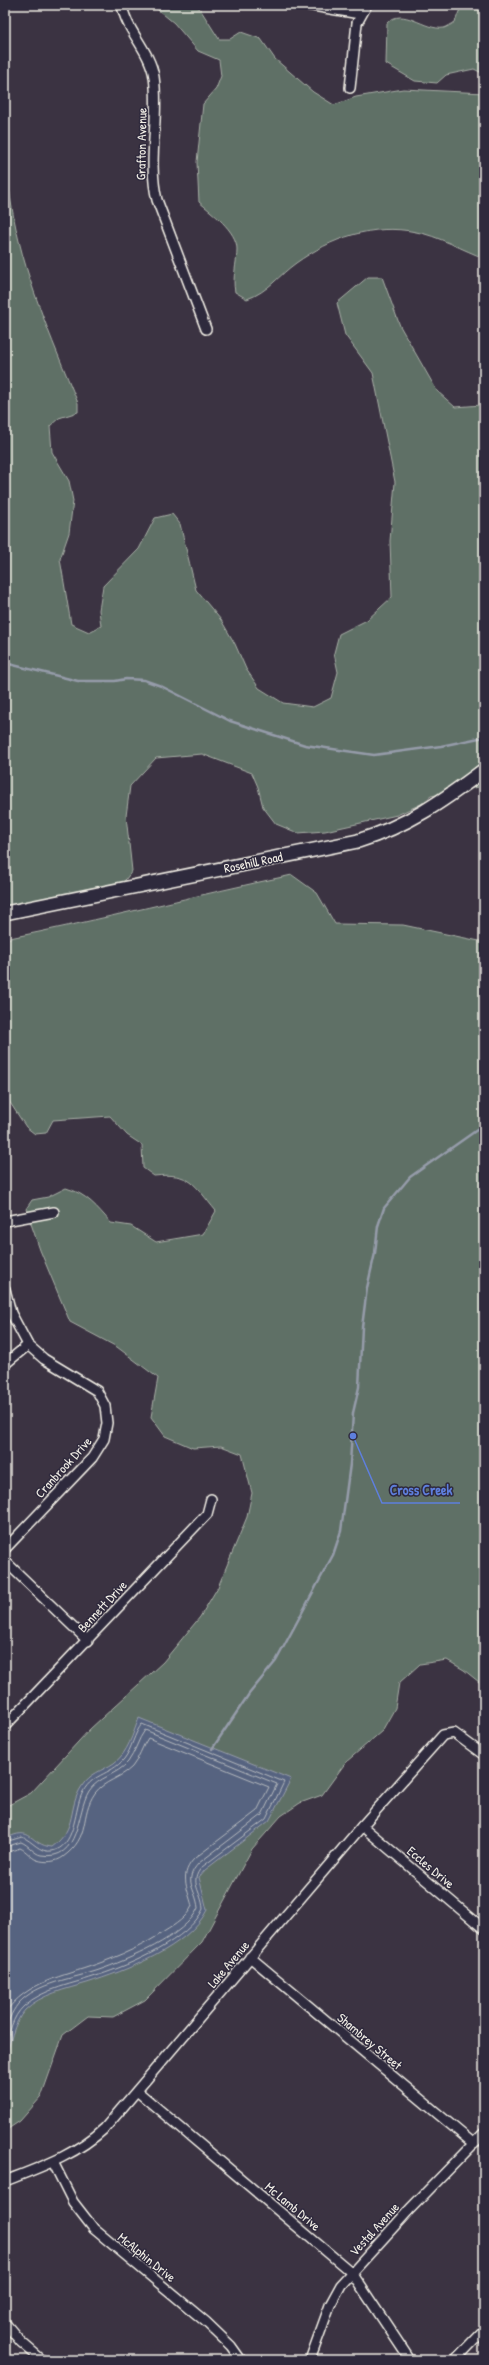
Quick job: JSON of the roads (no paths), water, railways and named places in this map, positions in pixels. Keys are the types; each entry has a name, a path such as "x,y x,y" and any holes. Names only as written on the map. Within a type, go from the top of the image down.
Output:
{"main road":[{"name":"Rosehill Road","path":"5,913 358,841 415,818 484,770"}],"street":[{"name":"Grafton Avenue","path":"122,5 128,22 150,60 154,77 153,177 157,200 206,329"},
{"path":"306,5 360,14"},
{"path":"350,88 355,34 360,14 367,5"},
{"path":"5,1221 54,1212"},
{"name":"Cranbrook Drive","path":"5,1289 14,1319 28,1345 44,1359 97,1391 105,1406 108,1423 104,1440 92,1458 5,1549"},
{"path":"5,1364 28,1345"},
{"name":"Bennett Drive","path":"5,1726 88,1641 207,1514 211,1499"},
{"path":"5,1561 88,1641"},
{"name":"Lake Avenue","path":"5,2181 53,2162 93,2140 137,2091 362,1826 443,1735 454,1733 462,1737 484,1755"},
{"name":"Eccles Drive","path":"362,1826 484,1929"},
{"name":"Shambrey Street","path":"250,1957 474,2144"},
{"name":"Mc Lamb Drive","path":"137,2091 352,2273 410,2360"},
{"name":"Vestal Avenue","path":"310,2360 330,2305 341,2286 484,2133"},
{"name":"McAlphin Drive","path":"53,2162 73,2202 94,2229 206,2322 231,2346 241,2360"},
{"path":"5,2323 21,2342 42,2360"},
{"path":"455,2360 484,2330"}],"water":[{"path":"139,1718 291,1779 269,1821 205,1870 199,1877 207,1910 198,1923 186,1935 171,1946 137,1964 119,1972 46,1996 31,2004 21,2015 12,2034 5,2061 5,1839 14,1835 26,1834 39,1843 52,1847 60,1840 66,1833 77,1794 82,1786 92,1775 119,1759 130,1742"}],"waterway":[{"path":"5,663 78,681 115,681 126,679 144,680 161,686 230,721 305,745 374,755 441,746 484,737"},
{"path":"212,1749 249,1694 276,1661 333,1555 341,1531 350,1464 353,1413 359,1387 362,1327 367,1288 375,1253 378,1226 384,1208 410,1177 484,1125"}],"place":[{"name":"Cross Creek","path":"353,1436"}]}
